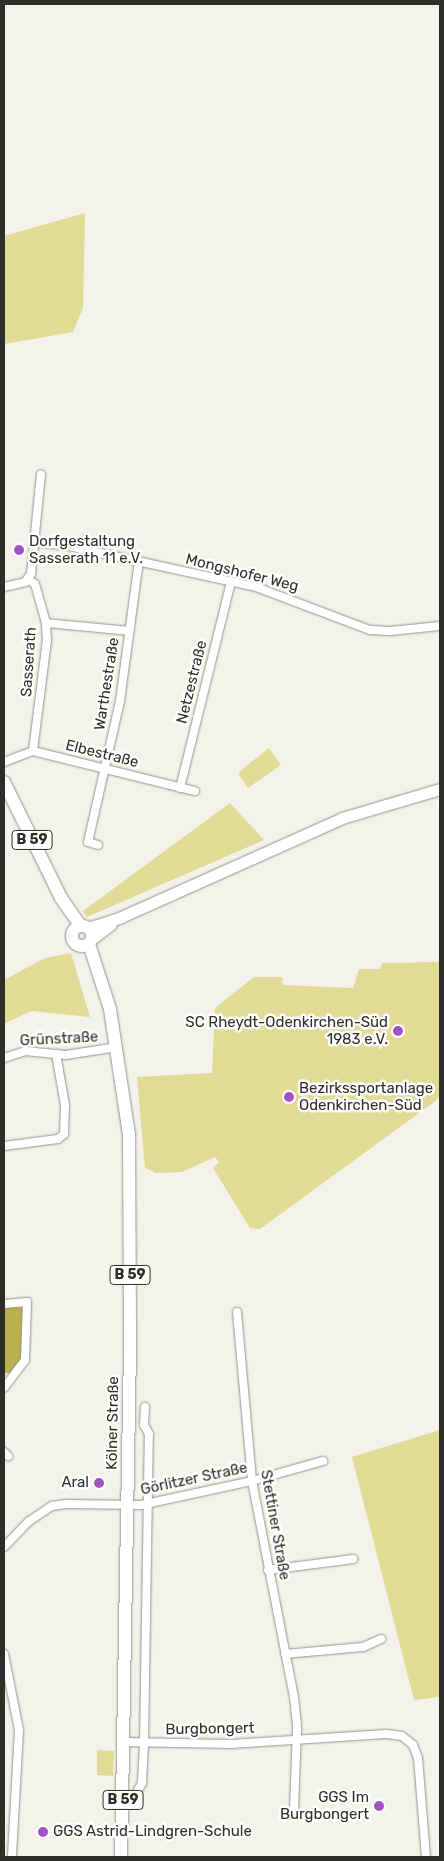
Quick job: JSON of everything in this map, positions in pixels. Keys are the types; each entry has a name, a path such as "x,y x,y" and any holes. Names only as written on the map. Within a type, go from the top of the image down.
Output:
{"main road":[{"name":"Kölner Straße","path":"4,782 61,898 84,935 106,990 117,1048 129,1135 128,1506 121,1857"},
{"path":"84,935 342,818 440,789"}],"street":[{"path":"4,587 29,580 41,474"},
{"name":"Mongshofer Weg","path":"34,542 139,561 277,593 370,630 390,631 440,626"},
{"name":"Warthestraße","path":"98,845 88,842 106,770 120,701 139,561"},
{"name":"Sasserath","path":"29,580 35,584 46,623 33,751"},
{"name":"Netzestraße","path":"180,788 231,582"},
{"name":"Warthestraße","path":"46,623 129,632"},
{"path":"4,762 33,751"},
{"name":"Elbestraße","path":"33,751 195,791"},
{"name":"Grünstraße","path":"4,1058 25,1051 56,1054 96,1052 117,1048"},
{"path":"4,1146 58,1139 64,1134 66,1114 56,1054"},
{"path":"4,1304 26,1302 25,1360 4,1386"},
{"name":"Stettiner Straße","path":"237,1312 252,1482 294,1697 297,1741"},
{"name":"Kölner Straße","path":"138,1790 142,1783 144,1743 148,1504 148,1434 144,1425 145,1407"},
{"name":"Görlitzer Straße","path":"4,1547 28,1522 52,1506 66,1504 128,1506 148,1504 252,1482 323,1461"},
{"path":"268,1570 353,1559"},
{"path":"285,1654 363,1647 381,1639"},
{"path":"4,1654 19,1730 12,1857"},
{"name":"Burgbongert","path":"124,1742 297,1741 386,1734 402,1736 413,1745 418,1758 426,1857"},
{"path":"294,1809 297,1741"}],"shaded area":[{"path":"85,213 83,308 73,332 4,344 4,236"},
{"path":"269,748 281,765 248,788 239,775 240,771"},
{"path":"230,803 264,840 87,917 83,911"},
{"path":"71,953 90,1017 31,1011 4,1024 4,980 45,958"},
{"name":"Bezirkssportanlage Odenkirchen-Süd","path":"440,962 440,1094 437,1100 260,1229 250,1228 213,1168 219,1162 215,1157 182,1172 156,1173 145,1168 137,1077 212,1073 215,1008 254,977 282,977 283,985 353,988 359,969 380,969 382,963"},
{"path":"20,1305 23,1311 24,1356 11,1373 4,1373 4,1307"},
{"path":"440,1430 440,1697 414,1700 352,1457"},
{"path":"97,1750 114,1751 113,1776 97,1775"}],"place":[{"name":"Dorfgestaltung Sasserath 11 e.V.","path":"19,550"},
{"name":"SC Rheydt-Odenkirchen-Süd 1983 e.V.","path":"398,1031"},
{"name":"Bezirkssportanlage Odenkirchen-Süd","path":"289,1097"},
{"name":"Aral","path":"99,1483"},
{"name":"GGS Im Burgbongert","path":"379,1806"},
{"name":"GGS Astrid-Lindgren-Schule","path":"43,1832"}]}
